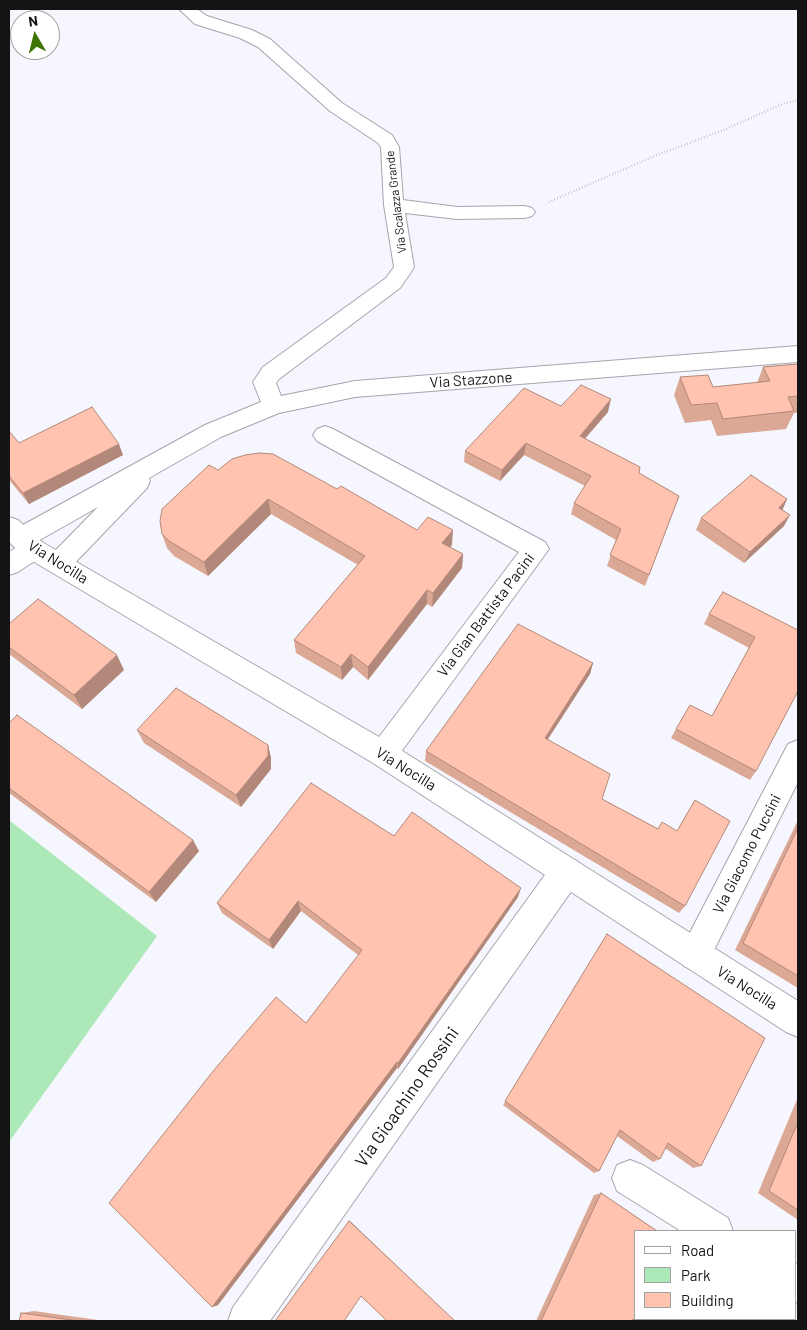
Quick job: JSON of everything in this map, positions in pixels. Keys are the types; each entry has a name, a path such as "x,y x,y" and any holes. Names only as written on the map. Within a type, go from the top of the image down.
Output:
{"street":[{"name":"Via Scalazza Grande","path":"187,9 201,20 246,34 264,43 336,107 385,139 390,147 394,205 404,267 393,283 271,373 264,382 274,406"},
{"path":"394,205 457,213 525,212"},
{"name":"Via Stazzone","path":"21,538 212,431 274,406 355,389 798,354"},
{"name":"Via Gian Battista Pacini","path":"325,435 536,549 383,754"},
{"path":"59,563 158,461"},
{"path":"9,565 21,538"},
{"name":"Via Nocilla","path":"21,538 59,563 383,754 798,1020"},
{"name":"Via Giacomo Puccini","path":"695,955 798,753"},
{"name":"Via Gioachino Rossini","path":"247,1321 566,872"},
{"path":"630,1178 713,1230"}],"path":[{"path":"525,212 657,155 724,130 782,104 798,100"}],"green space":[{"path":"9,820 157,936 9,1142"}],"building":[{"path":"798,364 798,396 788,397 794,411 723,419 717,403 691,405 680,377 708,375 713,387 770,381 763,367"},
{"path":"581,385 611,399 580,436 640,467 639,473 679,496 649,575 610,555 621,529 574,503 591,476 526,443 502,470 465,451 524,388 561,406"},
{"path":"92,407 119,444 23,493 9,476 9,431 19,443"},
{"path":"260,453 273,454 337,489 341,486 417,530 428,517 453,530 442,543 463,554 433,593 427,590 368,667 351,654 341,667 294,640 365,556 268,499 204,562 169,541 162,534 160,521 162,509 209,465 218,470 232,459"},
{"path":"751,475 787,499 779,508 790,515 750,552 701,518"},
{"path":"723,592 798,630 798,691 756,771 676,729 690,705 712,716 755,637 709,614"},
{"path":"38,599 117,655 74,695 9,647 9,624"},
{"path":"518,624 593,663 545,738 610,774 602,799 658,829 662,822 677,831 695,800 730,821 685,906 426,751"},
{"path":"176,688 268,745 268,756 236,795 137,730"},
{"path":"17,715 193,840 149,892 9,788 9,723"},
{"path":"311,783 394,836 412,812 521,888 398,1063 212,1307 109,1203 214,1070 276,997 306,1023 362,950 298,901 269,940 217,903"},
{"path":"798,828 798,976 743,943"},
{"path":"607,934 765,1038 701,1166 668,1143 660,1159 620,1130 599,1171 505,1101"},
{"path":"798,1122 798,1210 769,1191"},
{"path":"601,1193 656,1230 634,1230 634,1320 541,1321"},
{"path":"349,1221 455,1321 387,1321 361,1296 344,1321 275,1321"},
{"path":"21,1313 78,1321 19,1321"},
{"path":"634,1320 791,1321 636,1321"}]}
